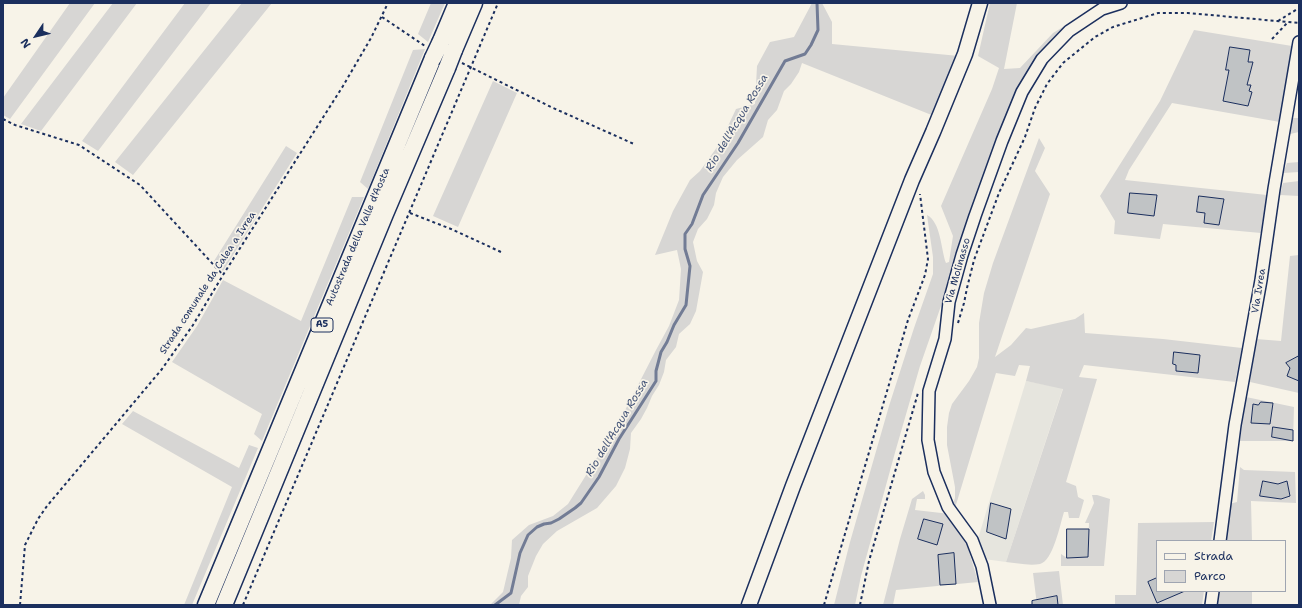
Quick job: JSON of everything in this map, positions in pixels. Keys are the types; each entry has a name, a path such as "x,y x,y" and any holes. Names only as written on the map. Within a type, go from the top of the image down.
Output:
{"highway":[{"name":"Autostrada della Valle d'Aosta","path":"206,605 457,3"},
{"name":"Autostrada della Valle d'Aosta","path":"224,605 385,214 474,3"}],"main road":[{"path":"749,605 796,478 912,180 965,54 980,3"}],"street":[{"name":"Via Molinasso","path":"990,605 982,566 972,540 948,507 934,472 928,440 929,391 945,339 949,302 962,255 1002,140 1022,92 1042,59 1069,31 1102,9 1121,3"},
{"name":"Via Ivrea","path":"1220,540 1236,425 1299,42"},
{"path":"1211,605 1213,592"}],"path":[{"name":"Strada comunale da Calea a Ivrea","path":"20,605 25,545 38,518 46,506 162,369 193,325 343,86 371,38 388,3"},
{"path":"243,605 498,3"},
{"path":"1277,21 1299,8"},
{"path":"945,339 959,321 974,260 999,193 1035,108 1047,84 1063,63 1095,37 1114,27 1158,13 1188,13 1299,23"},
{"path":"382,17 422,44"},
{"path":"1272,39 1288,22"},
{"path":"471,66 551,107 634,144"},
{"path":"3,119 15,125 79,145 140,185 223,275"},
{"path":"824,605 908,320 925,275 928,259 919,185 912,180"},
{"path":"410,213 451,229 501,252"},
{"path":"860,605 869,561 918,391"}],"shaded area":[{"path":"1026,381 1063,388 1006,562 984,559 977,542"}],"green space":[{"path":"70,3 95,3 10,119 3,115 3,98"},
{"path":"113,3 137,3 41,131 21,124"},
{"path":"185,3 211,3 98,151 82,141"},
{"path":"242,3 272,3 133,175 115,162"},
{"path":"431,3 445,3 428,42 418,34"},
{"path":"812,3 822,3 832,22 832,44 959,56 934,116 802,63 799,72 784,91 777,110 768,120 763,137 737,160 723,177 716,193 714,205 707,219 698,229 693,242 697,261 703,272 696,311 690,324 679,334 676,347 666,360 664,372 659,385 641,419 631,433 630,449 625,468 616,486 597,508 557,531 543,544 536,556 528,576 528,587 521,596 519,605 490,605 503,592 511,558 512,540 529,525 553,516 568,504 618,424 669,326 679,300 681,269 677,250 655,255 673,211 690,180 700,171 720,143 736,109 755,104 757,66 770,42 794,37"},
{"path":"990,3 1017,3 1004,69 1020,68 1053,33 1076,19 1056,35 1043,49 1017,91 955,256 942,303 920,366 861,576 855,605 834,605 850,542 889,406 933,274 933,257 927,215 932,219 938,230 946,263 949,262 953,236 941,206 992,89 999,68 978,56"},
{"path":"1194,30 1292,46 1280,122 1172,103 1129,170 1125,180 1267,195 1261,233 1163,224 1160,239 1114,234 1115,221 1100,196 1160,101"},
{"path":"425,49 368,189 360,182 413,50"},
{"path":"493,81 517,93 458,227 433,216"},
{"path":"1292,118 1299,118 1299,132 1290,134"},
{"path":"1039,138 1045,148 1035,171 1050,194 995,357 1011,345 1026,328 1031,329 1075,319 1084,313 1085,333 1163,339 1242,348 1235,382 1084,365 1079,377 1097,379 1066,482 1076,486 1078,497 1084,500 1079,518 1069,518 1068,512 1064,512 1052,550 1045,561 1040,564 1031,565 1006,562 1063,389 1026,381 1030,366 1019,365 1015,376 996,373 955,508 952,506 955,498 955,487 947,445 947,427 952,404 969,381 977,367 979,358 979,323 984,293 993,263"},
{"path":"286,146 297,153 223,271 214,261"},
{"path":"1299,162 1299,172 1283,173 1287,163"},
{"path":"1299,181 1299,196 1280,195 1283,183"},
{"path":"352,197 364,197 262,441 254,434 262,414 172,362 197,326 223,280 301,321"},
{"path":"1299,255 1299,393 1250,382 1256,339 1281,341 1290,256"},
{"path":"1246,397 1294,407 1293,441 1240,441"},
{"path":"133,411 239,468 249,445 258,448 192,605 184,605 232,487 122,424"},
{"path":"1240,467 1244,470 1295,472 1296,503 1251,501 1252,540 1224,540 1229,504 1237,502"},
{"path":"923,491 925,499 917,499 915,510 950,514 968,548 978,582 896,590 893,605 883,605 912,499"},
{"path":"1092,495 1110,499 1104,566 1061,566 1061,554 1067,558 1088,557 1089,523 1085,523 1094,503"},
{"path":"1214,522 1211,540 1156,540 1156,592 1204,592 1202,605 1115,605 1115,595 1136,595 1138,523"},
{"path":"1059,571 1063,605 1037,605 1033,573"},
{"path":"1217,592 1252,592 1252,605 1215,605"}],"building":[{"path":"1230,47 1250,50 1248,62 1253,62 1247,85 1251,85 1249,91 1252,92 1248,106 1223,101 1229,70 1226,70"},
{"path":"1130,193 1157,195 1154,216 1128,213"},
{"path":"1199,196 1224,199 1219,225 1204,223 1205,213 1197,212"},
{"path":"1174,352 1200,355 1198,373 1176,371 1176,365 1173,364"},
{"path":"1299,356 1299,381 1287,376 1290,368 1286,363"},
{"path":"1261,402 1273,403 1270,424 1251,423 1253,404 1258,405"},
{"path":"1273,427 1293,430 1293,441 1272,437"},
{"path":"1263,481 1278,484 1287,481 1290,496 1281,499 1260,496"},
{"path":"991,503 1011,509 1006,539 987,532"},
{"path":"924,519 943,524 937,545 918,539"},
{"path":"1067,529 1089,529 1088,557 1067,558"},
{"path":"954,553 956,584 940,585 938,555"},
{"path":"1156,578 1156,592 1183,592 1157,603 1148,582"},
{"path":"1057,596 1058,605 1032,605 1032,601"}],"waterway":[{"name":"Rio dell'Acqua Rossa","path":"495,605 511,593 520,553 528,535 537,527 559,519 581,503 599,477 619,439 656,381 656,371 661,352 674,325 686,305 690,266 685,249 685,234 692,224 703,195 738,143 785,61 805,54 811,45 818,30 817,3"}]}
